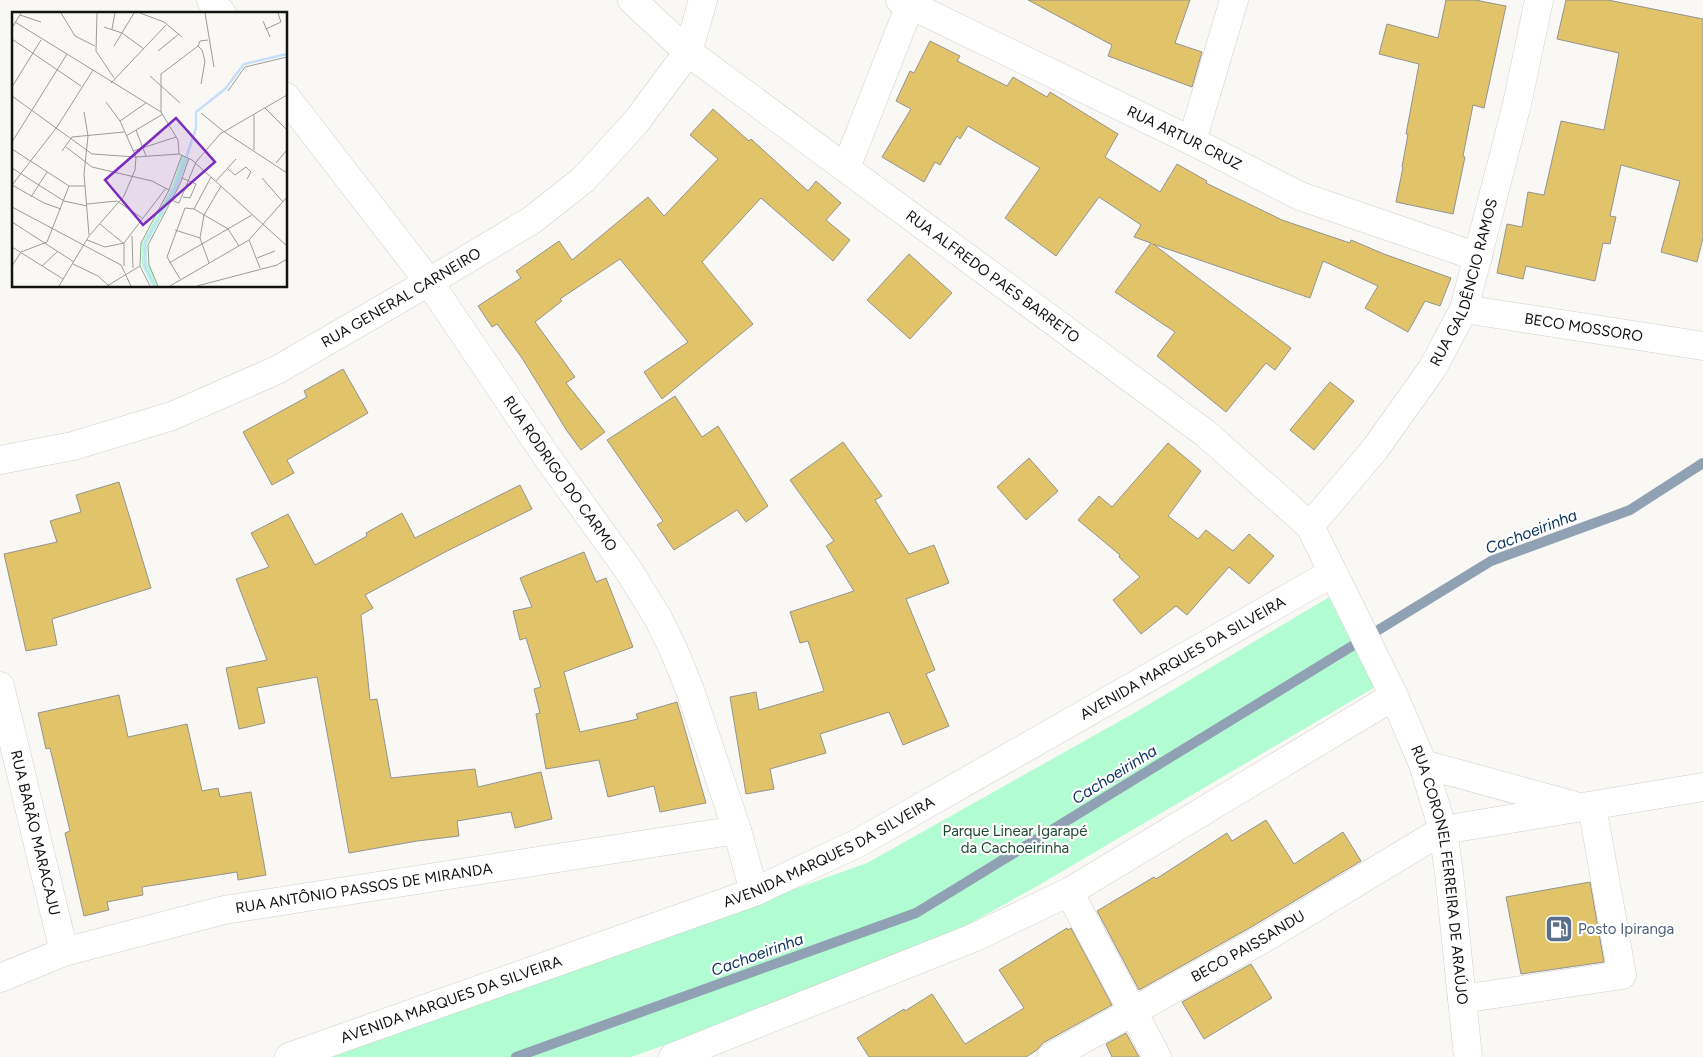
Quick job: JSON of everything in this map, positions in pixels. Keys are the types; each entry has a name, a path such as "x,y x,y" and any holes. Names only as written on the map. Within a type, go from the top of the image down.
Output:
{"street":[{"path":"211,0 220,12"},
{"name":"RUA ALFREDO PAES BARRETO","path":"632,0 688,52 1205,433 1310,526 1381,669"},
{"name":"RUA GENERAL CARNEIRO","path":"0,460 73,446 172,416 277,370 532,220 584,179 636,122 688,52 703,0"},
{"path":"1192,141 1234,0"},
{"name":"RUA GALDÊNCIO RAMOS","path":"1310,526 1375,449 1432,368 1464,309 1517,104 1539,0"},
{"path":"846,168 907,1"},
{"name":"RUA ARTUR CRUZ","path":"907,1 1300,196 1478,257"},
{"name":"RUA RODRIGO DO CARMO","path":"288,100 429,282 547,457 629,571 658,618 691,693 737,830 754,892"},
{"name":"BECO MOSSORO","path":"1464,309 1703,346"},
{"name":"AVENIDA MARQUES DA SILVEIRA","path":"290,1057 754,892 860,842 1337,582"},
{"name":"RUA CORONEL FERREIRA DE ARAÚJO","path":"1381,669 1423,764 1443,830 1468,1057"},
{"name":"RUA BARÃO MARACAJU","path":"0,686 64,952"},
{"path":"673,1057 973,938 1069,892 1394,696"},
{"path":"1423,764 1586,807"},
{"path":"1443,830 1703,787"},
{"path":"1462,999 1622,975 1586,807"},
{"name":"RUA ANTÔNIO PASSOS DE MIRANDA","path":"0,978 64,952 224,910 737,830"},
{"name":"BECO PAISSANDU","path":"1051,1057 1261,940 1443,830"},
{"path":"1069,892 1157,1057"}],"green space":[{"name":"Parque Linear Igarapé da Cachoeirinha","path":"1331,596 1377,686 1039,885 917,953 631,1057 325,1057 867,863 1136,712"}],"building":[{"path":"1028,0 1190,0 1175,43 1202,52 1192,87 1108,56 1112,45"},
{"path":"1446,0 1475,0 1506,6 1484,108 1473,105 1463,156 1465,157 1453,214 1396,202 1419,64 1379,54 1387,24 1438,38"},
{"path":"1566,0 1608,0 1703,19 1703,238 1697,262 1661,252 1680,181 1621,165 1610,216 1616,217 1610,244 1603,243 1595,281 1526,266 1523,279 1497,273 1507,224 1522,227 1528,192 1544,195 1561,121 1604,130 1619,53 1557,39"},
{"path":"930,41 960,56 957,61 1007,86 1013,77 1047,97 1050,92 1118,134 1105,157 1160,192 1177,164 1207,181 1206,183 1282,220 1350,243 1351,240 1451,278 1440,306 1425,301 1408,332 1365,308 1378,286 1323,261 1310,298 1153,244 1291,348 1275,370 1266,363 1226,412 1157,356 1175,332 1115,292 1151,243 1134,237 1141,225 1099,197 1056,256 1005,218 1040,168 968,126 960,139 957,136 940,165 935,162 924,182 882,157 911,109 896,101 910,71 914,73"},
{"path":"713,109 749,141 751,139 808,191 816,181 841,203 826,220 850,240 833,261 761,198 702,262 753,324 662,399 644,372 688,342 620,259 560,299 562,301 535,322 575,377 566,383 605,432 581,450 567,431 522,358 497,324 492,327 478,306 521,278 516,271 559,241 572,260 648,197 664,216 718,159 690,135"},
{"path":"909,254 952,293 910,339 867,300"},
{"path":"343,369 368,413 287,460 294,473 272,485 243,432 307,397 304,391"},
{"path":"1330,382 1354,401 1314,450 1290,430"},
{"path":"675,396 702,437 718,426 768,506 746,522 737,510 674,550 657,525 663,521 607,440"},
{"path":"843,442 882,496 875,500 909,554 934,545 949,583 906,599 935,670 926,674 949,726 903,745 889,712 820,734 826,753 770,769 774,789 746,794 730,697 756,692 759,710 824,691 808,641 800,643 790,612 854,591 826,546 834,541 790,480"},
{"path":"1168,443 1201,471 1168,516 1198,539 1206,530 1233,551 1249,534 1274,556 1249,584 1229,567 1187,615 1176,606 1141,634 1113,600 1140,577 1119,557 1120,555 1078,520 1099,496 1112,507"},
{"path":"1029,458 1058,491 1026,520 997,487"},
{"path":"119,482 151,588 52,619 57,645 26,651 4,554 57,542 50,521 81,512 76,495"},
{"path":"520,485 532,509 447,551 365,595 373,608 361,615 370,700 377,699 391,778 475,769 478,787 541,772 552,819 515,828 511,812 457,821 459,836 349,853 317,677 257,688 265,723 239,729 226,668 267,660 236,579 269,567 251,533 288,514 315,565 367,536 366,533 402,513 415,538"},
{"path":"584,552 596,582 606,578 633,647 564,672 580,732 638,719 636,714 677,702 706,803 660,812 654,786 608,797 599,760 546,769 536,714 540,713 534,689 541,687 526,638 520,640 513,611 532,607 520,578"},
{"path":"119,695 128,737 187,724 202,791 218,788 220,797 251,792 266,875 238,880 237,872 142,887 143,895 107,902 109,910 84,916 65,833 70,831 50,748 46,749 38,713"},
{"path":"1266,820 1294,864 1343,832 1361,861 1253,926 1139,990 1097,911 1154,877 1156,879 1227,833 1232,841"},
{"name":"Posto Ipiranga","path":"1590,882 1604,962 1521,974 1506,897"},
{"path":"1067,928 1068,930 1071,928 1112,1005 1043,1043 1037,1050 1026,1057 869,1057 857,1038 932,994 965,1044 1024,1008 999,970"},
{"path":"1251,964 1272,998 1204,1039 1182,1002"},
{"path":"1126,1033 1139,1057 1112,1057 1106,1044"}],"waterway":[{"name":"Cachoeirinha","path":"516,1057 916,913 1491,561 1630,510 1703,463"}],"place":[{"name":"Posto Ipiranga","path":"1559,929"}]}
